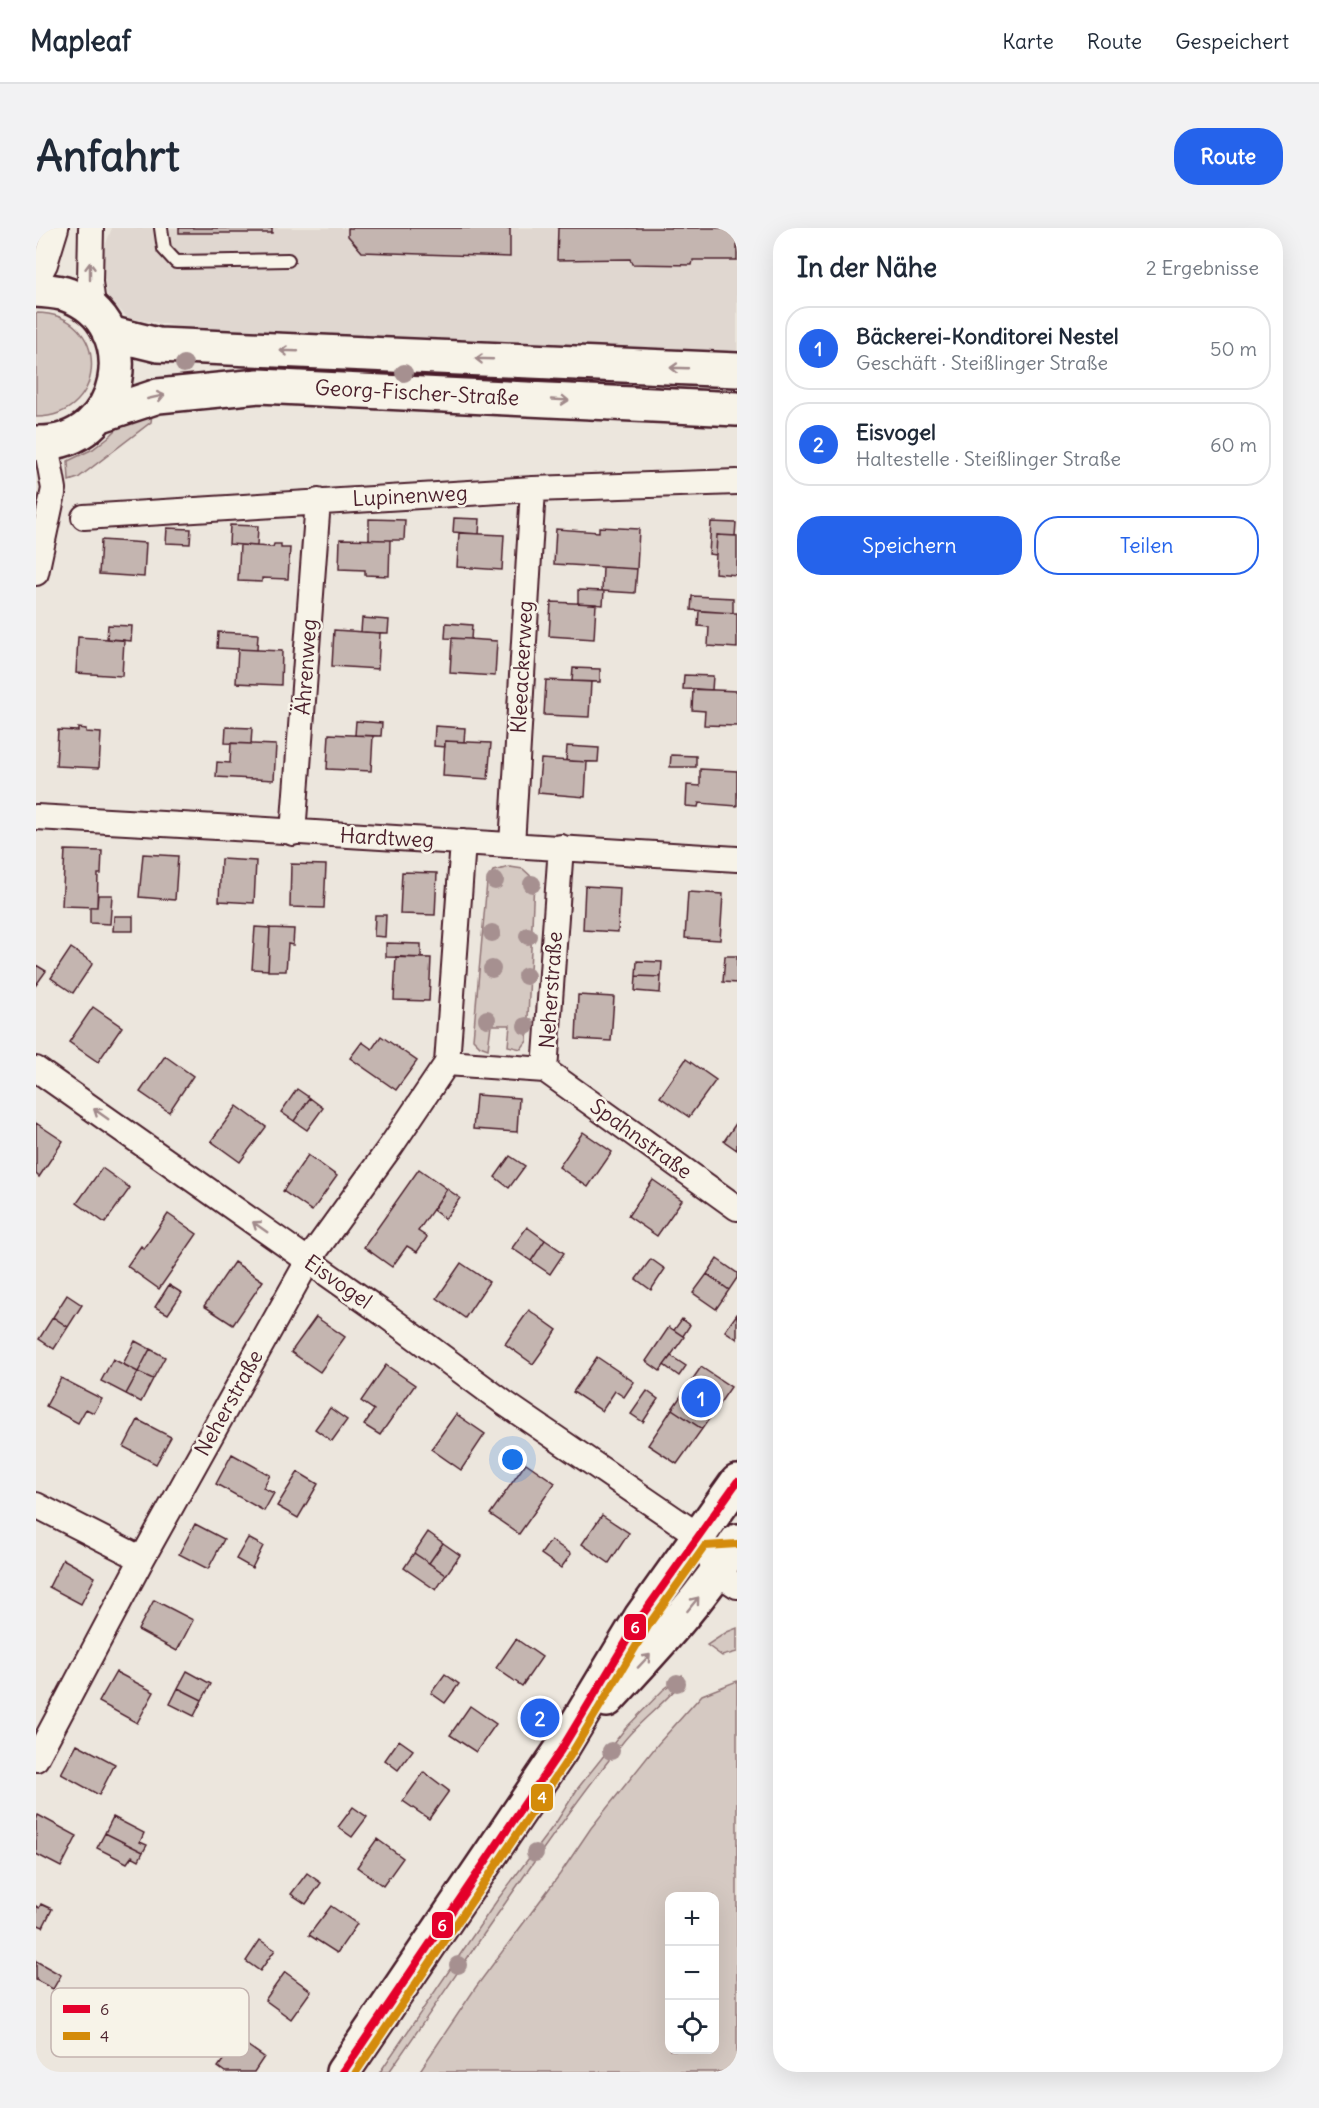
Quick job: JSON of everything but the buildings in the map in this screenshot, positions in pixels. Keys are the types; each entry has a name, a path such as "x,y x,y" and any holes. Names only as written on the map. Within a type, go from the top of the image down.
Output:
{"main road":[{"name":"Georg-Fischer-Straße","path":"36,290 68,295 82,302 102,323 116,356 117,375 111,396 100,415 86,429 65,440 41,444"},
{"name":"Georg-Fischer-Straße","path":"102,323 158,345 737,370"},
{"name":"Georg-Fischer-Straße","path":"100,415 158,396 260,386 737,409"},
{"path":"344,2072 561,1750 641,1617 737,1482"},
{"path":"561,1750 668,1635 727,1579 737,1541"}],"street":[{"path":"36,281 45,264 56,228"},
{"path":"91,228 90,282 102,323"},
{"path":"36,573 54,489 41,444"},
{"name":"Lupinenweg","path":"84,517 533,489 737,482"},
{"name":"Kleeackerweg","path":"512,845 533,489"},
{"name":"Ährenweg","path":"293,833 318,501"},
{"name":"Hardtweg","path":"36,818 737,859"},
{"name":"Neherstraße","path":"36,1759 142,1559 308,1261 391,1146 447,1063 463,842"},
{"name":"Neherstraße","path":"447,1063 545,1070 561,848"},
{"name":"Eisvogel","path":"36,1069 503,1402 699,1536"},
{"name":"Spahnstraße","path":"545,1070 737,1208"},
{"path":"36,1505 142,1559"},
{"path":"727,1579 699,1536 737,1533"}],"lane":[{"path":"161,228 164,249 176,262 288,260"}],"shaded area":[{"path":"112,228 737,228 737,365 208,331 128,318 108,298 100,259"},
{"path":"36,313 61,317 78,329 88,346 92,365 88,384 77,401 60,413 36,417"},
{"path":"152,414 151,422 78,478 69,481 68,461 93,449 127,419"},
{"path":"510,867 523,869 534,879 527,1041 521,1049 508,1046 510,1025 491,1025 488,1049 480,1046 473,1039 487,882 493,871"},
{"path":"737,1628 737,1652 722,1656 707,1645 727,1632"},
{"path":"682,1675 683,1680 630,1734 562,1822 389,2072 380,2072 498,1899 557,1821 578,1788 625,1729 663,1690"},
{"path":"737,1681 737,2072 419,2072 476,1987 560,1874 591,1828 658,1744 702,1695"}],"transit line":[{"name":"6","path":"343,2072 561,1750 641,1617 737,1482"},
{"name":"4","path":"356,2072 570,1756 650,1623 705,1546 737,1544"}],"place":[{"name":"Bäckerei-Konditorei Nestel","path":"701,1398"},
{"name":"Eisvogel","path":"540,1718"}]}
